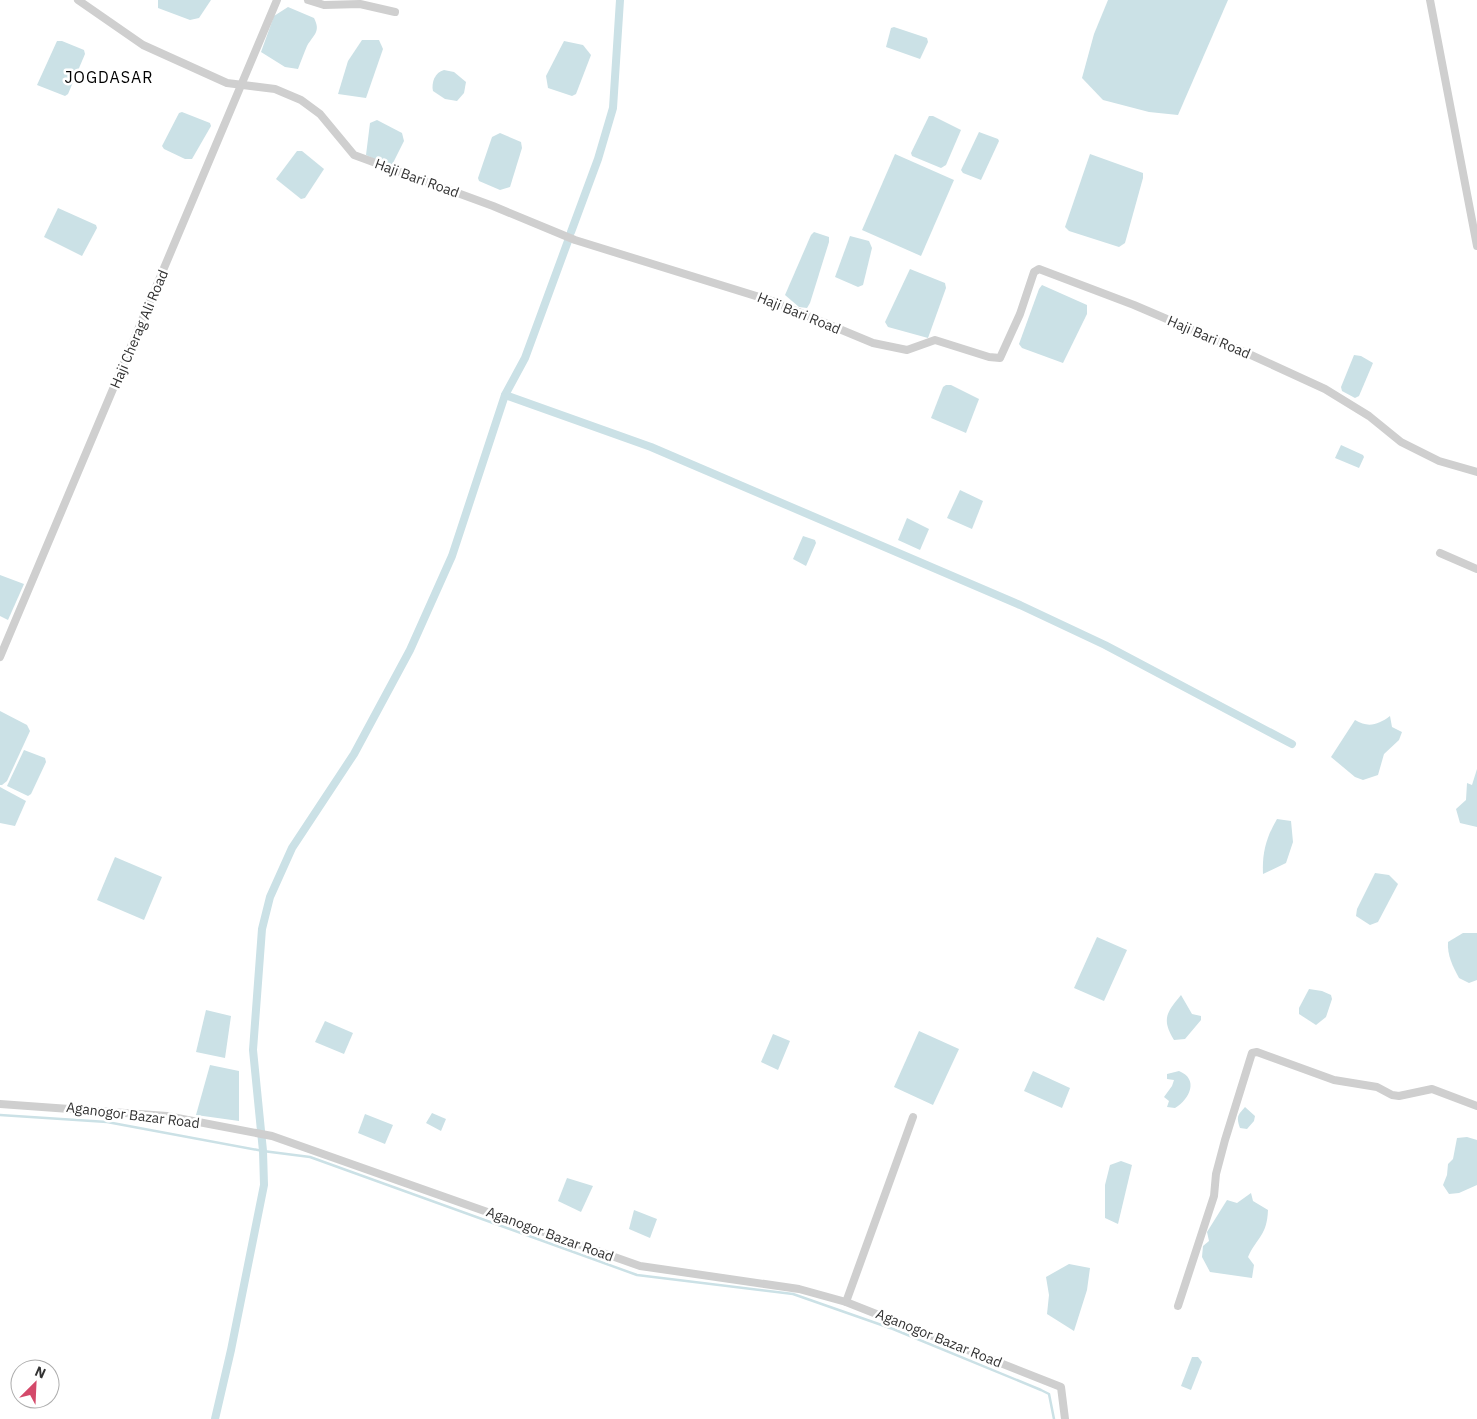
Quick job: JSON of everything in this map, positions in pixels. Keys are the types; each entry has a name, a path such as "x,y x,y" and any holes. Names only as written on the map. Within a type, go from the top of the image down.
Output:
{"street":[{"name":"Haji Bari Road","path":"78,0 143,45 227,83 275,90 300,100 320,114 354,155 493,206 575,240 750,293 882,345 908,350 935,340 989,357 1000,358 1020,314 1034,272 1039,269 1134,305 1251,354 1325,389 1370,416 1401,442 1439,461 1477,472"},
{"name":"Haji Cherag Ali Road","path":"0,657 278,0"},
{"path":"308,0 324,5 360,4 395,12"},
{"path":"1430,0 1463,184 1477,246"},
{"path":"1440,553 1477,569"},
{"path":"1178,1306 1214,1196 1216,1174 1225,1140 1252,1053 1257,1052 1285,1061 1334,1080 1377,1087 1392,1095 1399,1096 1432,1089 1477,1106"},
{"name":"Aganogor Bazar Road","path":"0,1104 167,1116 272,1136 640,1266 799,1289 846,1302 1061,1387 1065,1419"},
{"path":"846,1302 914,1117"}],"shaded area":[{"path":"158,0 211,0 199,18 190,20 158,8"},
{"path":"1108,0 1228,0 1178,115 1149,112 1103,100 1082,78 1094,34"},
{"path":"288,7 314,18 317,27 316,33 307,46 298,69 285,67 261,52 274,16"},
{"path":"894,27 927,38 928,42 920,59 886,47 891,28"},
{"path":"362,40 379,40 383,49 366,98 338,94 348,61"},
{"path":"57,41 62,41 84,50 85,54 68,94 65,96 37,85"},
{"path":"564,41 583,45 591,55 576,94 572,96 548,88 546,76"},
{"path":"444,70 454,72 466,82 464,93 457,101 445,99 433,91 434,78"},
{"path":"182,112 210,123 211,126 192,159 185,159 164,149 162,146 179,113"},
{"path":"929,116 933,116 961,130 946,165 941,168 912,156 911,153"},
{"path":"377,120 402,133 404,141 391,167 366,155 370,123"},
{"path":"979,132 999,141 981,180 963,173 961,170"},
{"path":"500,133 521,142 522,148 510,187 500,190 479,181 478,178 492,137"},
{"path":"297,151 302,151 324,169 305,198 301,199 276,179"},
{"path":"895,154 954,180 921,256 862,230"},
{"path":"1090,154 1143,173 1125,243 1119,247 1069,231 1065,227"},
{"path":"58,208 96,225 97,228 82,256 44,237"},
{"path":"814,232 829,237 829,242 810,303 807,308 799,307 785,295"},
{"path":"850,236 869,241 872,248 863,285 858,287 835,277"},
{"path":"910,269 945,283 946,288 928,338 888,327 885,322"},
{"path":"1042,285 1087,305 1087,314 1063,363 1022,348 1019,344"},
{"path":"1354,355 1361,356 1373,363 1359,396 1355,398 1342,391 1341,387"},
{"path":"951,385 979,399 966,433 931,418 943,387"},
{"path":"1341,445 1363,455 1364,457 1359,468 1335,458"},
{"path":"960,490 983,501 972,529 947,518"},
{"path":"907,518 929,529 920,550 898,540"},
{"path":"803,536 815,540 816,543 806,566 793,559"},
{"path":"0,575 24,584 8,620 0,616"},
{"path":"0,711 27,725 30,731 7,781 2,785 0,785"},
{"path":"1390,716 1392,727 1402,732 1399,740 1384,754 1378,775 1363,780 1355,777 1331,757 1355,720 1369,725 1381,722"},
{"path":"24,750 45,758 46,762 31,794 28,796 7,786"},
{"path":"1477,769 1477,827 1460,823 1456,809 1466,800 1467,783 1472,785"},
{"path":"0,787 26,801 15,826 0,823"},
{"path":"1277,819 1291,821 1293,842 1286,863 1263,874 1263,859 1266,846"},
{"path":"115,857 162,877 144,920 97,900"},
{"path":"1375,873 1389,875 1398,884 1378,922 1370,925 1356,916 1357,909"},
{"path":"1463,933 1477,933 1477,980 1469,983 1459,978 1448,952 1448,942"},
{"path":"1097,937 1127,950 1104,1001 1074,988"},
{"path":"1309,989 1322,991 1331,995 1332,999 1326,1017 1316,1025 1299,1014 1299,1008"},
{"path":"1181,995 1192,1014 1201,1016 1201,1020 1185,1039 1174,1040 1170,1033 1167,1016"},
{"path":"206,1010 231,1016 225,1058 196,1052"},
{"path":"325,1021 353,1033 344,1054 315,1042"},
{"path":"919,1031 959,1049 933,1105 894,1087"},
{"path":"773,1034 790,1041 778,1070 761,1062"},
{"path":"210,1065 239,1071 239,1121 196,1115"},
{"path":"1033,1071 1070,1088 1062,1108 1024,1091"},
{"path":"1179,1071 1189,1079 1190,1089 1185,1100 1175,1108 1167,1107 1169,1101 1164,1097 1174,1080 1167,1079 1167,1074"},
{"path":"1245,1107 1255,1116 1254,1121 1247,1129 1240,1128 1238,1121 1239,1114"},
{"path":"432,1113 446,1119 441,1131 426,1123"},
{"path":"365,1114 393,1125 385,1144 358,1133"},
{"path":"1467,1137 1477,1140 1477,1185 1459,1193 1449,1194 1443,1185 1447,1175 1448,1164 1453,1159 1457,1138"},
{"path":"1121,1161 1132,1165 1118,1224 1105,1218 1105,1185 1110,1165"},
{"path":"567,1178 593,1186 581,1212 558,1201"},
{"path":"1251,1193 1253,1201 1268,1210 1264,1231 1248,1257 1254,1265 1252,1278 1210,1272 1202,1257 1203,1246 1209,1241 1207,1232 1227,1200 1237,1203"},
{"path":"634,1210 657,1219 650,1238 629,1229"},
{"path":"1069,1264 1090,1268 1087,1290 1074,1331 1047,1314 1049,1295 1046,1277"},
{"path":"1192,1357 1198,1357 1202,1362 1191,1390 1181,1386"}],"waterway":[{"path":"571,232 598,159 613,108 620,0"},
{"path":"215,1419 231,1350 264,1185 263,1151 253,1050 262,929 270,897 292,848 354,754 410,650 452,556 505,395 525,358 568,241"},
{"path":"505,395 651,447 1020,605 1105,645 1292,744"},
{"path":"0,1115 107,1122 263,1151 310,1157 637,1275 793,1294 893,1329 1041,1390 1049,1394 1054,1419"}],"district":[{"name":"JOGDASAR","path":"109,77"}]}
